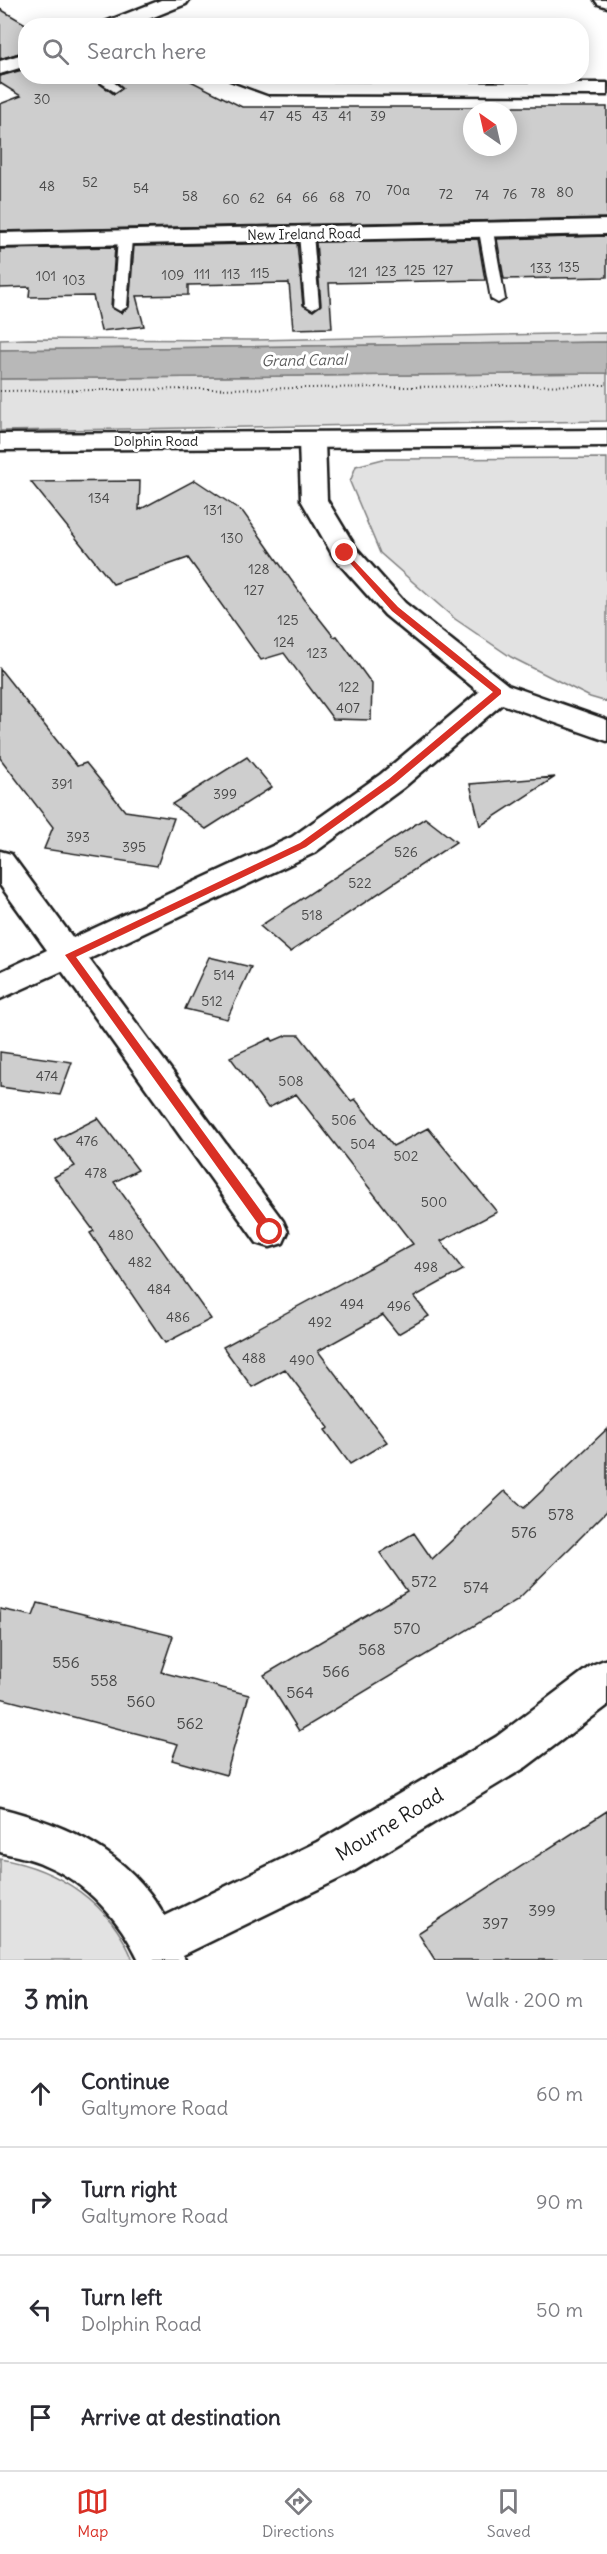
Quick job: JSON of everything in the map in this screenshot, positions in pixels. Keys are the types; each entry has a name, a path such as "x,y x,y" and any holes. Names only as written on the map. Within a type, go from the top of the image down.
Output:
{"street":[{"path":"138,18 179,0"},
{"path":"0,68 18,61"},
{"path":"258,84 268,88 607,89"},
{"name":"New Ireland Road","path":"0,240 607,227"},
{"name":"Dolphin Road","path":"0,442 607,438"},
{"path":"312,441 315,500 345,553 395,609 498,692 607,730"},
{"path":"0,986 303,845 392,781 498,692"},
{"path":"0,862 270,1232"},
{"name":"Mourne Road","path":"160,1952 333,1858 511,1752 607,1680"},
{"path":"0,1830 46,1842 91,1866 128,1900 160,1952"}],"lane":[{"path":"109,84 115,88"},
{"path":"486,231 498,299"},
{"path":"306,234 312,305"},
{"path":"120,307 125,238"}],"path":[{"path":"0,391 607,385"}],"shaded area":[{"path":"607,333 607,342 0,350 0,340 28,339 255,340"},
{"path":"607,373 607,421 0,431 0,379"},
{"path":"607,458 607,702 590,697 511,657 455,619 380,553 350,482 356,466 383,459"},
{"path":"0,1859 42,1871 80,1892 111,1922 133,1960 0,1960"}],"water":[{"name":"Grand Canal","path":"607,342 607,373 0,379 0,350"}],"building":[{"path":"0,9 18,20 18,53 0,59"},
{"path":"18,71 18,84 100,84 114,94 123,88 119,84 197,84 242,107 463,107 463,156 517,156 517,107 607,107 607,218 0,231 0,104 21,96 0,83 0,76"},
{"path":"607,236 607,277 504,279 497,239"},
{"path":"478,239 485,280 329,283 332,328 293,329 289,283 188,285 188,295 136,296 144,326 101,331 93,296 29,297 30,287 0,288 0,249 115,247 111,307 121,313 129,307 134,246 297,243 303,305 313,311 321,305 316,242"},
{"path":"195,480 243,512 308,604 334,637 337,636 372,684 371,720 333,719 284,653 261,660 188,558 113,584 31,482 140,481 139,510"},
{"path":"0,669 77,766 86,763 125,811 174,818 157,866 44,849 53,827 0,758"},
{"path":"247,757 272,787 206,829 172,804"},
{"path":"555,777 480,826 470,784"},
{"path":"425,818 456,842 290,952 260,926"},
{"path":"209,957 251,967 227,1019 185,1009"},
{"path":"287,1035 299,1035 351,1101 355,1099 393,1146 428,1128 497,1212 441,1241 463,1270 414,1297 429,1316 398,1334 383,1315 318,1351 387,1442 350,1464 325,1430 329,1428 285,1369 252,1387 223,1347 413,1244 296,1094 268,1108 230,1057 271,1038 273,1041"},
{"path":"0,1052 72,1062 60,1095 0,1087"},
{"path":"98,1118 138,1170 114,1182 211,1319 165,1343 90,1233 94,1231 54,1177 75,1166 55,1140"},
{"path":"607,1429 607,1511 517,1600 299,1731 264,1675 407,1591 380,1553 414,1533 432,1559 505,1491 524,1508"},
{"path":"38,1603 173,1636 161,1672 249,1695 226,1775 172,1760 178,1744 0,1698 0,1609 33,1616"},
{"path":"607,1811 607,1960 435,1960 418,1933"}],"route":[{"path":"270,1232 70,955 303,845 392,781 498,692 395,609 345,553"}]}
